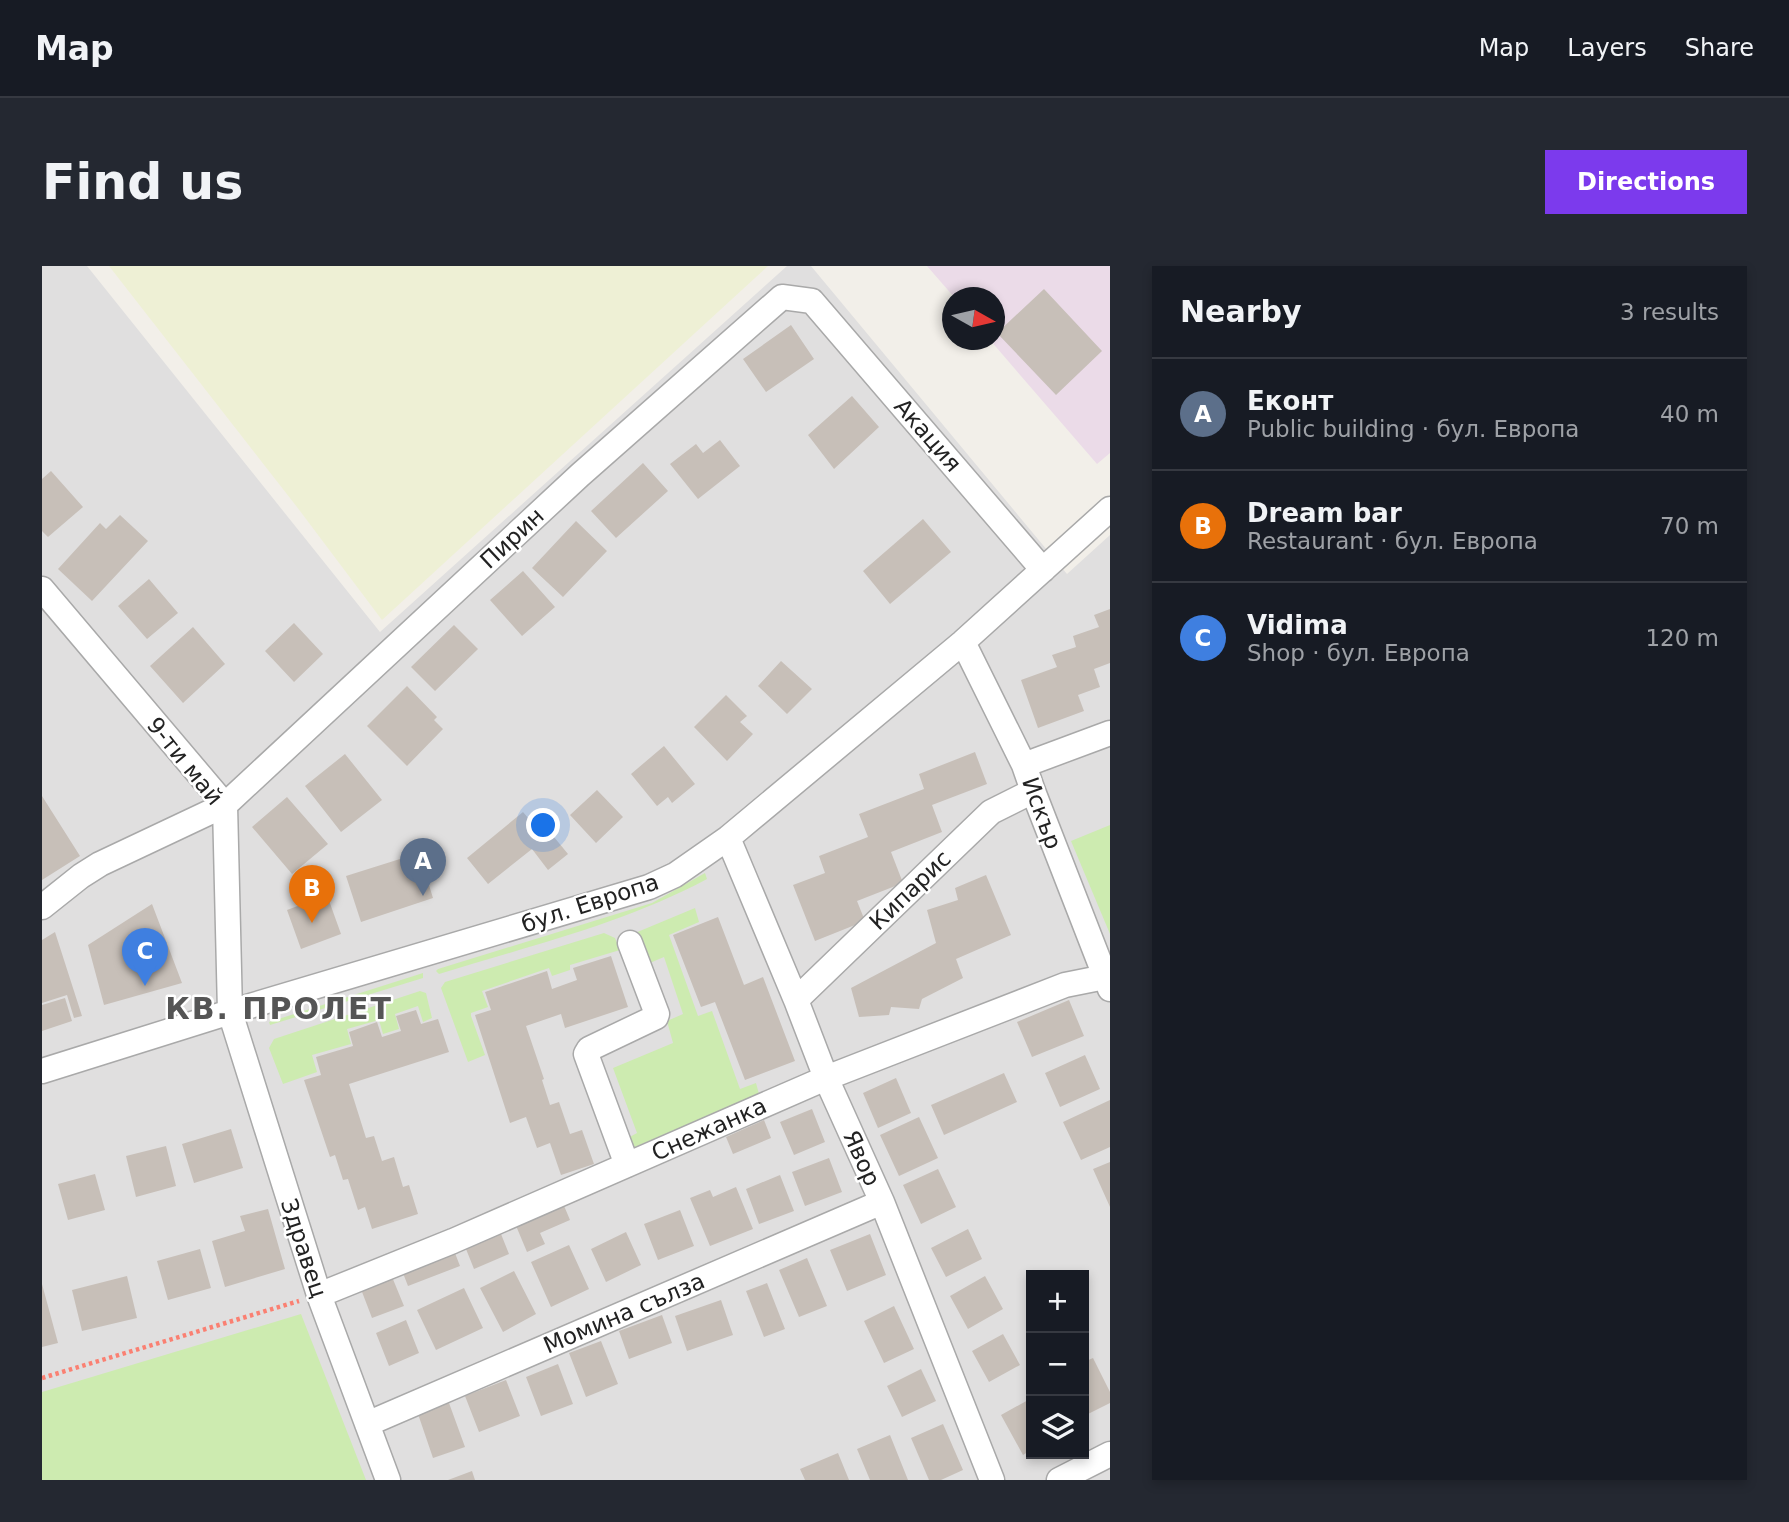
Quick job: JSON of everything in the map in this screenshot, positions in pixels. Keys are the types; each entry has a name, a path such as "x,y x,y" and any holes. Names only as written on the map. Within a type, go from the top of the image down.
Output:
{"street":[{"name":"Пирин","path":"42,907 100,864 225,805 580,475 782,297 812,301"},
{"name":"Акация","path":"812,301 1043,570"},
{"name":"бул. Европа","path":"42,1071 649,887 675,875 727,838 963,642 1110,509"},
{"name":"9-ти май","path":"42,589 225,805 230,1012"},
{"name":"Искър","path":"963,642 1024,765 1108,983"},
{"path":"1024,765 1110,733"},
{"name":"Кипарис","path":"796,1000 991,812 1033,791"},
{"name":"Явор","path":"727,838 826,1078 882,1202 992,1480"},
{"path":"627,1165 586,1054 589,1049 656,1017 630,943"},
{"name":"Снежанка","path":"319,1295 453,1241 826,1078 1065,985 1108,983"},
{"name":"Здравец","path":"230,1012 319,1295 388,1480"},
{"name":"Момина сълза","path":"367,1424 882,1202"},
{"path":"1059,1480 1110,1454"}],"path":[{"path":"42,1378 319,1295"}],"shaded area":[{"path":"42,266 87,266 380,632 787,266 811,266 1067,574 1110,535 1110,1480 42,1480"},
{"path":"927,266 1110,266 1110,453 1097,464 999,350 1005,350 1005,287 945,287"}],"green space":[{"path":"109,266 768,266 382,620"},
{"path":"1110,825 1110,934 1071,841"},
{"path":"705,873 707,879 642,909 541,944 439,974 436,971 652,903"},
{"path":"695,908 699,922 669,935 698,1016 712,1011 740,1089 756,1083 759,1094 635,1147 629,1145 626,1139 637,1133 613,1068 673,1043 667,1021 683,1014 664,957 645,965 635,933"},
{"path":"604,933 615,938 620,950 570,965 570,970 552,976 549,968 482,991 488,1007 471,1013 471,1016 485,1055 468,1062 441,988 445,982"},
{"path":"423,973 423,978 270,1025 269,1022"},
{"path":"420,991 426,993 432,1018 423,1022 418,1006 395,1014 399,1029 383,1034 379,1020 347,1029 351,1044 312,1055 317,1072 283,1084 269,1048 274,1039"},
{"path":"301,1314 366,1480 42,1480 42,1392"}],"building":[{"path":"1044,289 1102,351 1056,395 1005,341 1005,326"},
{"path":"791,325 814,359 766,392 743,359"},
{"path":"852,396 879,427 834,469 808,435"},
{"path":"720,440 740,466 698,499 670,464 696,444 703,453"},
{"path":"643,463 668,491 616,538 591,511"},
{"path":"51,471 83,507 48,537 42,531 42,479"},
{"path":"120,515 148,541 92,601 58,569 100,523 106,529"},
{"path":"923,519 951,552 890,604 863,571"},
{"path":"576,521 607,551 563,597 532,568"},
{"path":"523,571 555,607 522,636 490,600"},
{"path":"149,579 178,613 147,639 118,606"},
{"path":"1110,609 1110,663 1094,669 1100,687 1078,695 1084,711 1038,728 1021,680 1057,667 1052,655 1076,647 1073,636 1099,627 1094,615"},
{"path":"294,623 323,654 294,682 265,651"},
{"path":"454,625 478,649 435,691 411,667"},
{"path":"193,627 225,664 183,703 150,666"},
{"path":"781,661 812,689 787,714 758,686"},
{"path":"407,686 437,717 434,720 443,729 407,766 367,726"},
{"path":"726,695 747,716 740,722 753,734 727,761 694,727"},
{"path":"664,746 695,784 672,803 668,797 657,806 631,774"},
{"path":"975,752 987,784 932,805 942,832 891,852 903,883 857,901 865,921 815,941 793,885 825,873 819,856 868,837 859,814 924,789 919,774"},
{"path":"345,754 382,800 341,832 305,786"},
{"path":"597,790 623,817 596,843 570,815"},
{"path":"42,796 80,856 42,880"},
{"path":"287,797 328,844 292,874 252,827"},
{"path":"523,812 529,819 535,814 568,854 548,870 532,849 488,884 467,858"},
{"path":"419,853 433,898 361,922 346,876"},
{"path":"986,875 1011,935 956,959 963,978 922,999 919,1009 891,1007 889,1015 859,1017 851,988 936,943 927,910 958,900 955,888"},
{"path":"327,895 341,934 301,949 287,910"},
{"path":"152,904 182,983 104,1005 88,945"},
{"path":"718,917 744,985 763,977 795,1061 745,1080 715,1002 701,1007 673,935"},
{"path":"55,932 82,1016 74,1018 67,995 42,1003 42,940"},
{"path":"611,956 628,1007 565,1028 561,1014 526,1026 550,1105 559,1102 570,1134 582,1130 594,1164 561,1175 550,1143 537,1148 526,1117 510,1123 475,1015 491,1010 485,992 547,971 552,989 577,980 573,968"},
{"path":"65,998 72,1021 42,1031 42,1005"},
{"path":"1069,1000 1084,1036 1032,1057 1017,1022"},
{"path":"416,1010 421,1024 438,1019 449,1052 349,1084 366,1138 374,1136 382,1161 394,1157 403,1187 409,1185 418,1214 372,1229 365,1207 358,1210 348,1179 343,1180 335,1155 330,1157 304,1080 321,1075 316,1057 353,1046 349,1032 377,1022 382,1037 401,1031 396,1016"},
{"path":"1085,1055 1100,1089 1060,1107 1045,1073"},
{"path":"1004,1073 1017,1102 944,1135 931,1105"},
{"path":"896,1078 911,1113 878,1128 863,1093"},
{"path":"1110,1100 1110,1147 1081,1160 1063,1122"},
{"path":"812,1109 825,1142 794,1155 780,1122"},
{"path":"919,1117 938,1158 899,1176 880,1135"},
{"path":"764,1120 771,1138 733,1154 726,1137"},
{"path":"231,1129 243,1168 194,1183 182,1144"},
{"path":"166,1146 176,1186 136,1197 126,1156"},
{"path":"829,1158 842,1192 805,1206 792,1172"},
{"path":"1110,1162 1110,1207 1093,1169"},
{"path":"938,1169 956,1207 921,1224 903,1185"},
{"path":"95,1174 105,1210 68,1220 58,1184"},
{"path":"780,1175 794,1211 759,1224 746,1189"},
{"path":"736,1187 753,1229 710,1246 690,1198 710,1190 713,1197"},
{"path":"562,1201 570,1220 540,1233 545,1244 527,1252 514,1221"},
{"path":"268,1209 285,1269 225,1287 212,1241 245,1231 240,1216"},
{"path":"680,1210 694,1246 658,1260 644,1224"},
{"path":"499,1229 509,1254 474,1269 464,1244"},
{"path":"968,1229 982,1259 946,1277 931,1248"},
{"path":"626,1232 641,1265 606,1282 591,1249"},
{"path":"870,1234 886,1275 847,1291 830,1250"},
{"path":"569,1245 589,1289 551,1307 531,1262"},
{"path":"453,1248 460,1266 408,1286 401,1268"},
{"path":"200,1249 211,1288 168,1300 157,1261"},
{"path":"807,1258 827,1306 799,1317 779,1270"},
{"path":"514,1271 536,1314 503,1332 480,1288"},
{"path":"390,1272 404,1306 372,1318 359,1284"},
{"path":"127,1276 137,1318 82,1331 72,1290"},
{"path":"985,1276 1003,1309 968,1329 950,1296"},
{"path":"767,1283 785,1329 764,1337 746,1291"},
{"path":"42,1284 58,1343 42,1347"},
{"path":"464,1288 483,1328 436,1350 417,1310"},
{"path":"721,1300 733,1335 687,1351 675,1316"},
{"path":"894,1306 914,1349 884,1363 864,1321"},
{"path":"662,1315 672,1343 629,1359 619,1331"},
{"path":"406,1320 419,1353 389,1366 376,1333"},
{"path":"1003,1334 1020,1365 989,1382 972,1351"},
{"path":"601,1341 618,1384 586,1397 569,1353"},
{"path":"1093,1358 1110,1392 1110,1403 1089,1414 1089,1396 1089,1360"},
{"path":"558,1364 573,1404 541,1416 526,1377"},
{"path":"921,1369 936,1401 902,1417 887,1386"},
{"path":"506,1380 520,1416 479,1432 465,1396"},
{"path":"1026,1401 1026,1453 1023,1455 1001,1415"},
{"path":"449,1403 465,1447 433,1458 418,1414"},
{"path":"943,1424 963,1470 941,1480 929,1480 911,1438"},
{"path":"890,1435 908,1480 870,1480 857,1449"},
{"path":"838,1453 849,1480 805,1480 800,1469"},
{"path":"472,1471 475,1480 448,1480"}],"place":[{"name":"Еконт","path":"423,896"},
{"name":"Dream bar","path":"312,923"},
{"name":"Vidima","path":"145,986"}],"district":[{"name":"КВ. ПРОЛЕТ","path":"279,1008"}]}
